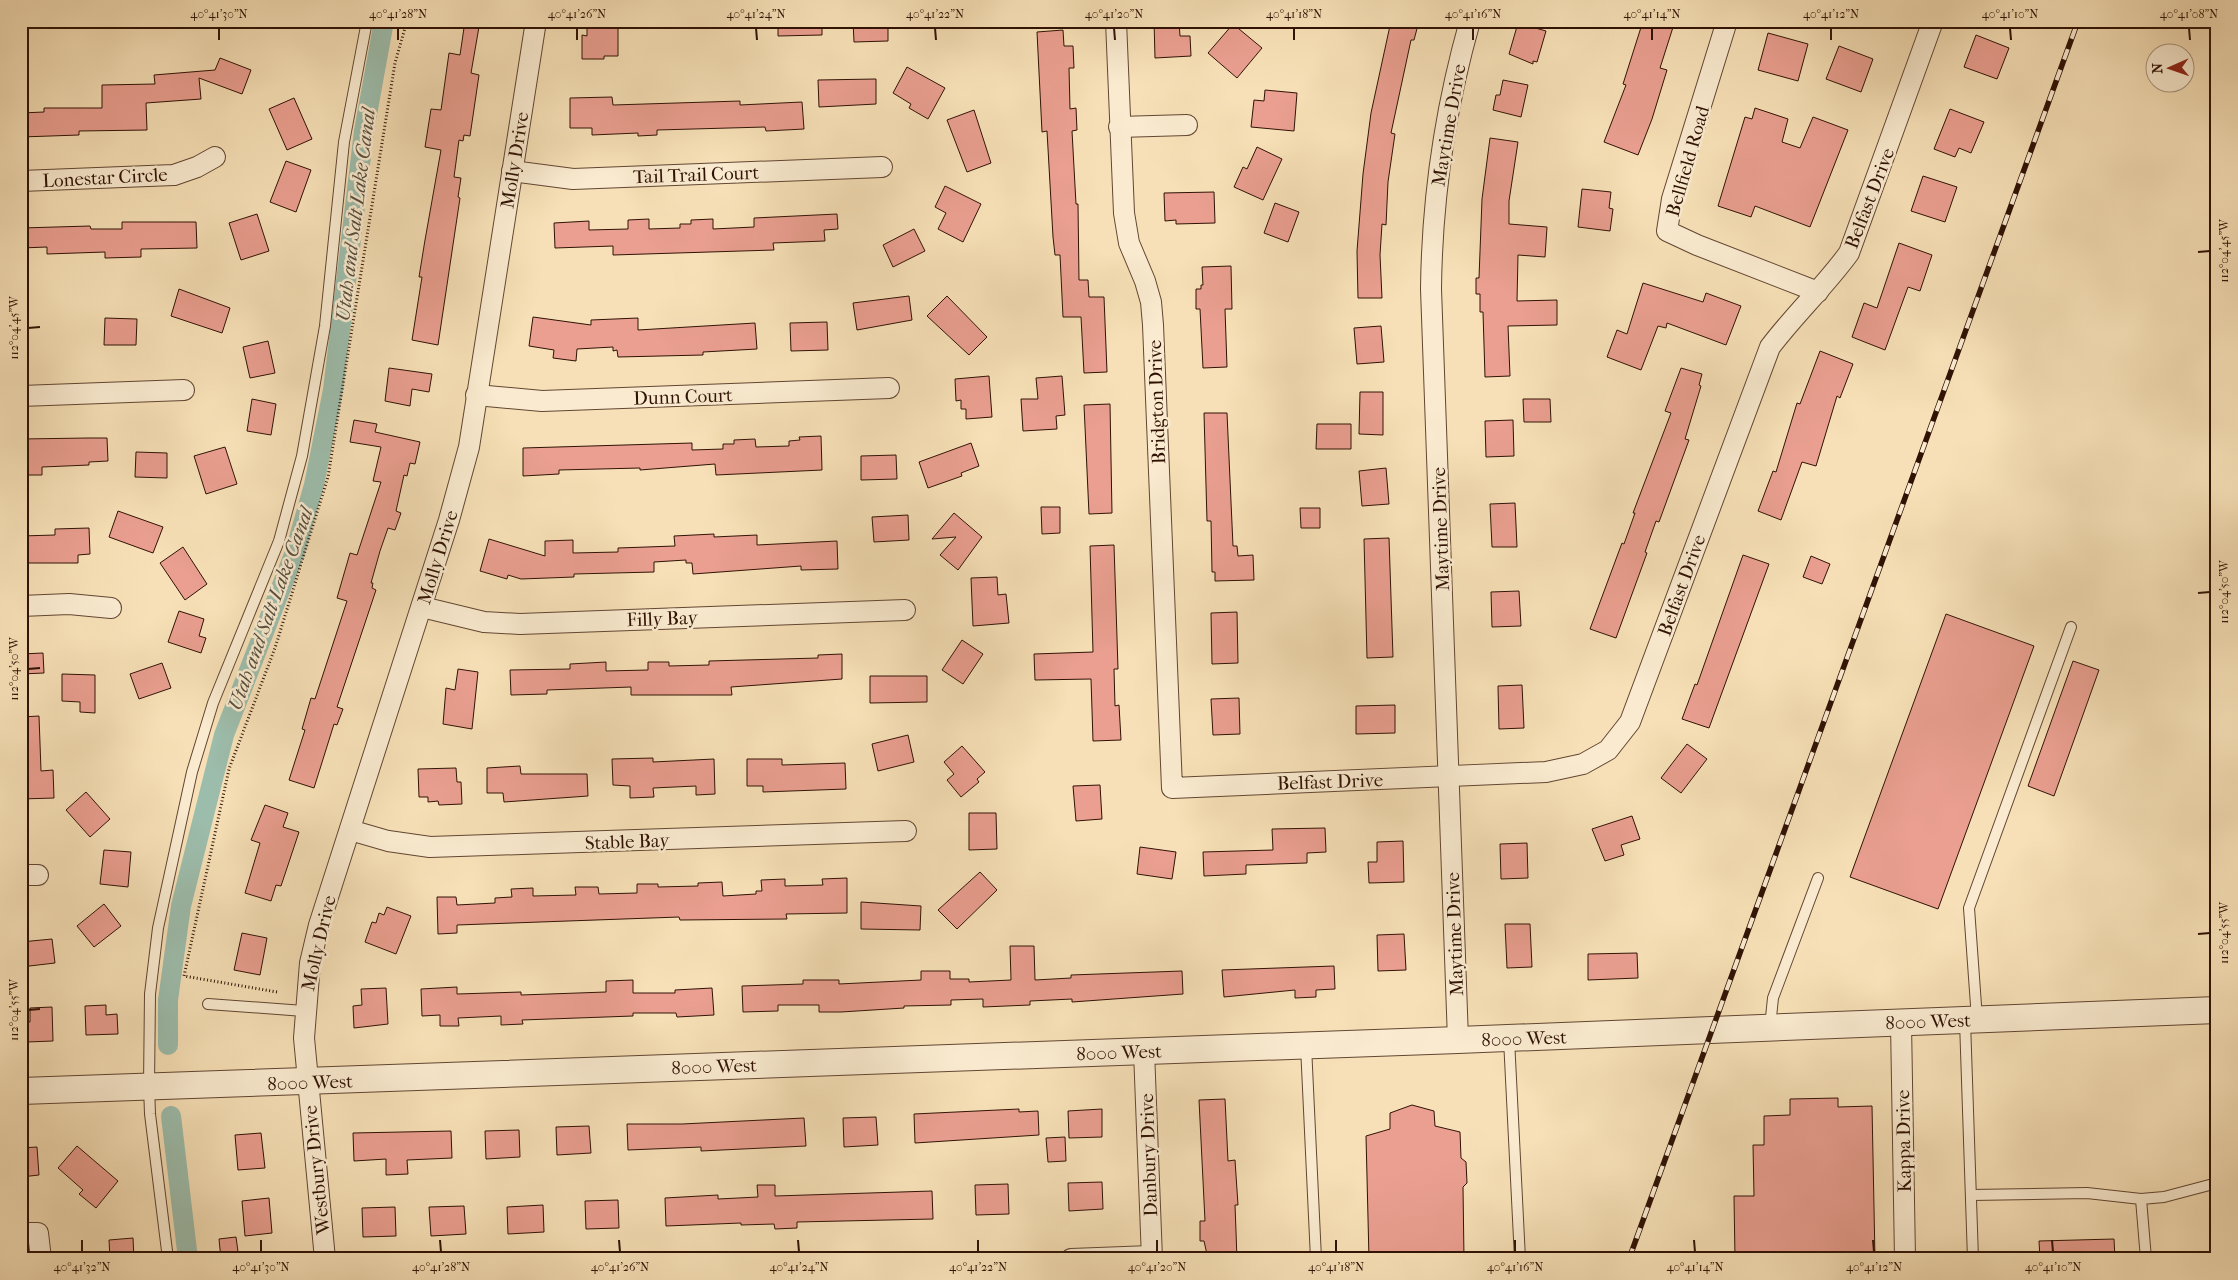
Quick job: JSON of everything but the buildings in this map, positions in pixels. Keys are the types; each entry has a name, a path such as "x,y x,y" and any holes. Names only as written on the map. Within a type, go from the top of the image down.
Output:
{"street":[{"name":"Molly Drive","path":"307,1082 304,1011 310,963 319,925 422,607 449,520 466,456 536,21"},
{"name":"Bridgton Drive","path":"1116,21 1121,183 1129,243 1145,281 1151,302 1153,325 1172,788"},
{"name":"Maytime Drive","path":"1458,1040 1432,299 1432,239 1437,181 1456,69 1470,21"},
{"name":"Bellfield Road","path":"1727,21 1672,199 1667,232 1818,292"},
{"name":"Belfast Drive","path":"1172,788 1546,772 1584,764 1608,750 1630,722 1770,347 1789,322 1834,275 1849,253 1933,21"},
{"path":"1119,127 1187,124"},
{"name":"Lonestar Circle","path":"21,181 174,175 197,168 215,157"},
{"name":"Tail Trail Court","path":"512,171 573,179 882,167"},
{"name":"Dunn Court","path":"476,395 550,401 889,388"},
{"path":"21,396 184,390"},
{"path":"21,606 69,604 110,608"},
{"name":"Filly Bay","path":"422,607 484,622 520,624 905,610"},
{"name":"Stable Bay","path":"350,830 388,842 430,847 906,831"},
{"name":"8000 West","path":"21,1091 1306,1046 2217,1010"},
{"name":"Kappa Drive","path":"1901,1022 1905,1259"},
{"name":"Danbury Drive","path":"1144,1051 1152,1257"},
{"name":"Westbury Drive","path":"307,1082 325,1259"},
{"path":"21,1233 38,1233 41,1259"},
{"path":"1071,1259 1152,1257"}],"lane":[{"path":"168,1259 150,1114 149,1086 150,994 158,928 192,772 214,703 279,541 302,456 325,326 344,142 367,21"},
{"path":"1973,1259 1969,908 2071,627"},
{"path":"1770,1028 1773,998 1818,878"},
{"path":"208,1004 304,1011"},
{"path":"1509,1038 1520,1259"},
{"path":"1306,1046 1316,1259"},
{"path":"1971,1195 2087,1193 2141,1199 2164,1198 2217,1183"},
{"path":"2141,1199 2146,1259"}],"path":[{"path":"285,993 184,976 229,770 275,648 328,477 395,63 407,21"}],"waterway":[{"name":"Utah and Salt Lake Canal","path":"168,1045 168,1000 181,906 224,735 295,552 314,485 333,390 364,131 384,21"},
{"name":"Utah and Salt Lake Canal","path":"171,1116 188,1259"}],"railway":[{"path":"1629,1259 2078,21"}]}
